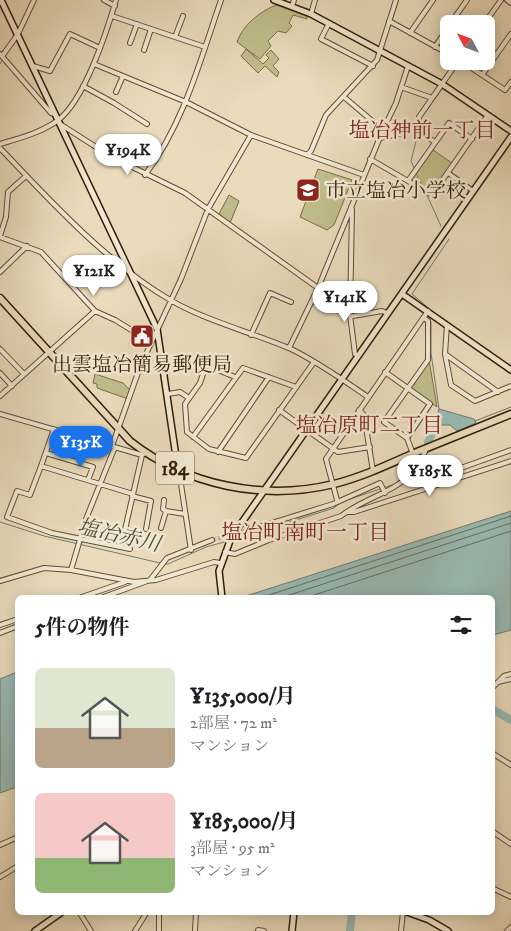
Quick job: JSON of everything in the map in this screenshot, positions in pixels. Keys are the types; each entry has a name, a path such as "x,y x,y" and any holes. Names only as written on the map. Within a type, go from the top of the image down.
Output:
{"highway":[{"name":"184","path":"0,298 143,454 178,470 226,486 264,491 301,489 332,484 373,471 511,414"}],"street":[{"path":"1,0 157,329 191,550"},
{"path":"34,0 18,34 2,55 51,113 56,114"},
{"path":"104,0 114,6"},
{"path":"116,0 94,64 83,86 59,122 0,146 40,191 130,272 171,300 196,313 289,348 342,379 368,397"},
{"path":"145,175 163,151 186,102 221,0"},
{"path":"274,0 293,3 310,14 442,84 511,131"},
{"path":"310,14 315,0"},
{"path":"307,154 314,144 323,120 373,66 380,51 396,0"},
{"path":"410,33 433,0"},
{"path":"457,15 467,0"},
{"path":"490,15 501,0"},
{"path":"507,0 511,3"},
{"path":"112,16 205,47"},
{"path":"175,37 183,16"},
{"path":"389,21 440,49"},
{"path":"329,23 321,39 373,66"},
{"path":"130,44 137,24"},
{"path":"144,50 151,29"},
{"path":"33,66 50,71 70,34 100,48"},
{"path":"482,75 511,34"},
{"path":"434,46 440,38"},
{"path":"94,64 186,102 251,135 364,175"},
{"path":"289,348 313,301 370,159 383,130 389,122 408,66"},
{"path":"416,130 419,117 452,70"},
{"path":"474,70 505,90 511,82"},
{"path":"116,92 123,76"},
{"path":"83,86 147,124"},
{"path":"401,87 432,98"},
{"path":"344,97 383,130"},
{"path":"370,159 432,195 489,115"},
{"path":"59,122 110,156 145,175 185,193 318,288"},
{"path":"408,181 449,123 472,139"},
{"path":"380,138 383,139 416,130 435,142"},
{"path":"71,570 80,539 150,342 171,300 208,209 251,135"},
{"path":"222,595 220,563 242,519 264,491 511,137"},
{"path":"448,173 474,191"},
{"path":"26,176 8,192 6,217 0,236 41,252 95,311 115,320 150,342"},
{"path":"350,207 352,210 350,315 355,354"},
{"path":"0,272 28,246"},
{"path":"251,334 270,293 291,302"},
{"path":"402,294 511,370"},
{"path":"313,301 350,315 359,316 382,311 387,313"},
{"path":"0,396 95,311"},
{"path":"337,500 326,459 428,312"},
{"path":"413,454 407,438 384,422 428,360 428,321 424,318"},
{"path":"447,325 445,354 451,385 473,401 511,386"},
{"path":"0,350 24,374"},
{"path":"445,354 498,392"},
{"path":"236,377 206,365 200,383 185,404 187,432 209,449 246,458 314,362"},
{"path":"194,437 243,368 296,387"},
{"path":"385,372 430,404 407,438"},
{"path":"0,373 12,386"},
{"path":"218,452 270,377"},
{"path":"168,394 180,392 189,398"},
{"path":"280,410 333,448 342,452 370,447"},
{"path":"359,410 364,415 373,471"},
{"path":"1,416 143,454 121,547"},
{"path":"54,429 30,495 17,491 7,517 52,533 130,550"},
{"path":"224,552 235,554 269,540 341,516 383,489 406,479 423,458 426,449"},
{"path":"406,479 412,482 422,482 511,450"},
{"path":"46,453 93,467 88,480"},
{"path":"347,512 354,512 511,461"},
{"path":"41,466 151,501 146,529"},
{"path":"246,531 333,504 337,500 380,483 383,489"},
{"path":"164,500 162,510 185,514"},
{"path":"161,528 166,511"},
{"path":"109,595 150,580 167,558 212,540"},
{"path":"0,581 44,568 71,570 127,581 156,580 214,562 220,563"},
{"path":"87,595 127,581"},
{"path":"0,625 15,620"},
{"path":"0,632 15,627"},
{"path":"496,683 504,676 511,674"},
{"path":"496,683 511,679"},
{"path":"495,755 511,765"},
{"path":"495,834 503,841 511,844"},
{"path":"0,845 15,839"},
{"path":"0,877 15,868"},
{"path":"495,889 511,897"},
{"path":"35,931 43,929 59,915"},
{"path":"81,915 91,931"},
{"path":"135,931 145,915"},
{"path":"159,915 159,931"},
{"path":"195,931 196,915"},
{"path":"292,931 294,915"},
{"path":"401,931 404,915"},
{"path":"414,915 429,920 448,931"},
{"path":"507,931 511,927"},
{"path":"258,930 264,931"}],"shaded area":[{"path":"276,5 303,13 307,16 307,19 293,15 289,23 292,26 286,33 278,31 268,41 271,46 260,59 237,42 243,30 252,20"},
{"path":"246,49 263,64 269,58 266,55 271,50 279,59 273,66 279,72 277,77 265,66 258,73 241,56"},
{"path":"433,150 452,163 432,192 429,192 412,179"},
{"path":"318,169 352,180 334,225 327,230 300,217"},
{"path":"229,195 239,201 230,223 219,214"},
{"path":"429,360 437,407 411,389"},
{"path":"95,374 123,383 130,390 128,399 97,388 97,384 93,383"}],"water":[{"path":"439,409 474,419 476,423 457,431 450,425 434,425"},
{"path":"511,511 511,630 495,634 495,595 249,595"},
{"path":"15,673 15,788 0,793 0,679"}],"waterway":[{"path":"0,64 3,59"},
{"path":"418,129 421,118 442,89"},
{"path":"415,170 411,161 418,133"},
{"path":"416,173 423,188"},
{"path":"426,193 441,226"},
{"path":"433,312 412,294 449,239"},
{"path":"431,322 431,353 439,409"},
{"path":"475,421 511,407"},
{"name":"塩冶赤川","path":"428,442 440,418"},
{"name":"塩冶赤川","path":"232,540 334,508 341,502 395,484 403,477 417,458"},
{"name":"塩冶赤川","path":"0,522 44,536 160,563"},
{"name":"塩冶赤川","path":"164,564 168,564 206,547 228,541"},
{"path":"495,711 511,720"},
{"path":"350,931 352,915"}],"tunnel":[{"path":"212,540 246,531"}],"place":[{"name":"市立塩冶小学校","path":"308,190"},
{"name":"出雲塩冶簡易郵便局","path":"142,336"}],"district":[{"name":"塩冶神前一丁目","path":"422,130"},
{"name":"塩冶原町二丁目","path":"369,425"},
{"name":"塩冶町南町一丁目","path":"305,532"}]}
